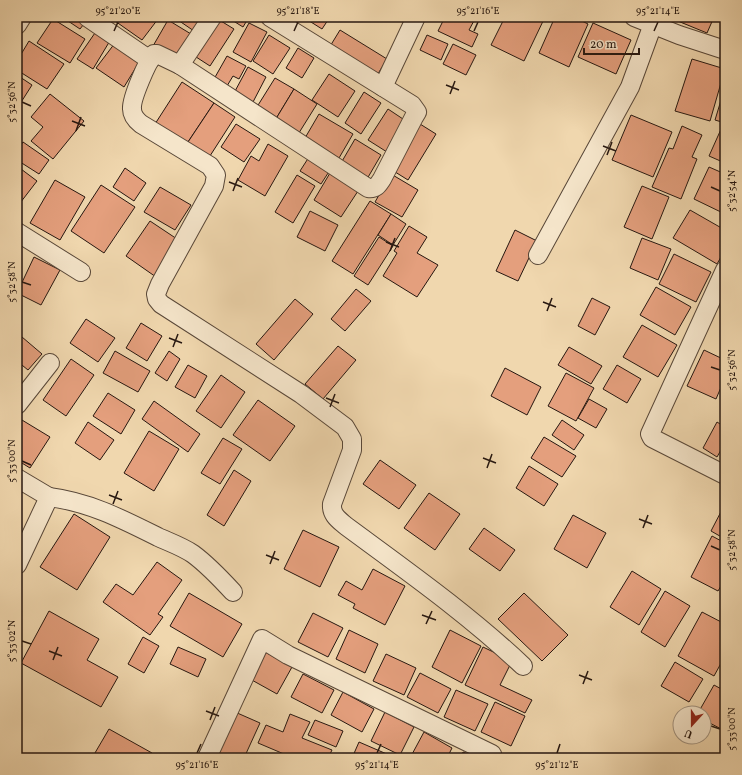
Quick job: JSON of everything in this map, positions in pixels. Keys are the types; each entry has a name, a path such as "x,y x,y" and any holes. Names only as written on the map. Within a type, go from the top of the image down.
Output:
{"street":[{"path":"17,25 22,17"},
{"path":"87,17 150,60"},
{"path":"180,65 212,17"},
{"path":"383,87 416,17"},
{"path":"634,17 679,35 724,46"},
{"path":"276,18 412,105 416,112 382,179 376,187 372,189 368,188 180,65 154,54 132,102 133,115 141,124 210,166 216,175 214,186 160,284 156,294 157,299 161,304 301,394 345,428 352,439 352,450 332,504 332,512 338,520 440,595 490,635 524,666"},
{"path":"538,255 630,87 653,24"},
{"path":"17,232 81,272"},
{"path":"725,270 650,434 652,438 725,475"},
{"path":"17,405 50,363"},
{"path":"17,478 49,497 74,501 96,508 116,516 192,554 217,575 233,592"},
{"path":"17,565 49,497"},
{"path":"207,758 262,639 288,655 492,754"}],"building":[{"path":"62,17 82,17 87,20 80,29"},
{"path":"117,17 155,17 158,19 142,40 115,21"},
{"path":"204,17 194,31 175,18"},
{"path":"227,17 249,17 243,27"},
{"path":"303,17 330,17 322,29"},
{"path":"445,17 476,17 469,30 478,34 472,47 438,31"},
{"path":"505,17 545,17 524,61 491,45"},
{"path":"555,17 574,17 588,24 569,67 539,53"},
{"path":"668,17 714,17 707,33"},
{"path":"216,18 234,29 210,66 193,55"},
{"path":"53,19 85,39 70,63 37,43"},
{"path":"168,20 191,34 176,60 153,46"},
{"path":"249,23 267,32 251,62 233,52"},
{"path":"593,23 631,40 616,74 578,57"},
{"path":"97,30 111,39 93,69 77,59"},
{"path":"340,30 387,59 376,77 329,48"},
{"path":"269,35 290,48 273,74 253,61"},
{"path":"427,35 448,44 441,60 420,50"},
{"path":"29,41 64,64 47,89 17,70 17,61"},
{"path":"115,43 141,59 124,87 96,68"},
{"path":"453,44 476,55 466,75 443,64"},
{"path":"298,48 314,58 302,78 286,68"},
{"path":"227,56 246,66 239,79 233,76 227,86 214,79"},
{"path":"692,59 725,69 710,121 675,111"},
{"path":"248,67 266,77 253,102 234,93"},
{"path":"329,74 355,91 338,117 312,100"},
{"path":"17,75 32,85 18,107 17,106"},
{"path":"275,78 294,89 274,122 255,110"},
{"path":"182,82 214,103 186,145 155,124"},
{"path":"725,87 725,123 715,120"},
{"path":"294,89 317,104 297,136 274,122"},
{"path":"364,92 381,103 361,134 345,123"},
{"path":"50,94 84,121 53,159 31,141 43,127 31,117"},
{"path":"214,103 235,117 208,159 186,145"},
{"path":"388,109 406,121 387,152 368,140"},
{"path":"319,114 353,134 339,158 305,138"},
{"path":"631,115 672,132 653,177 612,160"},
{"path":"236,124 260,139 244,162 221,147"},
{"path":"420,124 436,134 408,180 392,170"},
{"path":"682,126 702,135 692,157 697,159 681,199 652,187 669,148 673,149"},
{"path":"722,127 725,129 725,163 709,156"},
{"path":"355,139 381,155 367,179 341,163"},
{"path":"23,142 49,160 39,174 17,160 17,151"},
{"path":"268,144 288,156 265,196 238,180 251,156 259,161"},
{"path":"309,157 330,170 321,184 300,171"},
{"path":"17,166 37,181 17,207"},
{"path":"709,167 725,174 725,214 694,199"},
{"path":"125,168 146,183 134,201 113,187"},
{"path":"330,173 358,191 341,217 314,200"},
{"path":"391,174 418,190 402,217 375,202"},
{"path":"297,175 315,186 293,223 275,212"},
{"path":"55,180 85,197 60,240 30,223"},
{"path":"101,185 135,207 104,253 71,231"},
{"path":"642,186 669,197 652,239 624,227"},
{"path":"160,187 191,205 175,230 144,212"},
{"path":"370,201 391,214 353,274 332,261"},
{"path":"690,210 725,230 725,250 717,264 673,238"},
{"path":"310,211 338,225 325,251 297,237"},
{"path":"391,214 406,224 393,245 378,235"},
{"path":"150,221 180,241 156,277 126,256"},
{"path":"409,226 427,237 417,253 438,265 417,297 383,276 397,253 394,251"},
{"path":"515,230 537,241 518,281 496,271"},
{"path":"379,237 393,246 368,285 354,276"},
{"path":"642,238 671,249 658,280 630,268"},
{"path":"674,254 711,272 696,302 659,284"},
{"path":"34,257 60,270 41,305 17,293"},
{"path":"656,287 691,307 675,335 640,315"},
{"path":"356,289 371,301 345,331 331,319"},
{"path":"592,298 610,307 595,335 578,326"},
{"path":"295,299 313,314 274,360 256,344"},
{"path":"86,319 115,338 98,362 70,343"},
{"path":"141,323 162,336 147,361 126,348"},
{"path":"642,325 677,345 658,377 623,357"},
{"path":"22,337 42,354 28,370 17,361 17,344"},
{"path":"338,346 356,360 323,399 305,384"},
{"path":"569,347 602,366 591,384 558,365"},
{"path":"704,350 725,360 725,378 716,399 687,386"},
{"path":"115,351 150,371 138,392 103,373"},
{"path":"169,351 180,359 167,381 155,373"},
{"path":"71,359 94,375 66,416 43,400"},
{"path":"188,365 207,376 195,398 175,387"},
{"path":"617,365 641,379 627,403 603,389"},
{"path":"505,368 541,387 527,415 491,396"},
{"path":"566,373 594,388 576,421 548,406"},
{"path":"221,375 245,392 221,428 196,411"},
{"path":"108,393 135,410 121,434 93,416"},
{"path":"589,399 607,409 596,428 578,418"},
{"path":"258,400 295,426 270,461 233,435"},
{"path":"154,401 200,434 188,452 142,419"},
{"path":"17,417 50,437 30,468 17,460"},
{"path":"562,420 584,435 574,450 552,435"},
{"path":"88,422 114,440 100,460 75,443"},
{"path":"717,422 725,427 725,443 717,457 703,448"},
{"path":"149,431 179,449 154,491 124,473"},
{"path":"544,437 576,456 562,477 531,458"},
{"path":"223,438 242,449 220,484 201,473"},
{"path":"380,460 416,485 399,509 363,484"},
{"path":"529,466 558,484 544,506 516,488"},
{"path":"234,470 251,481 224,526 207,515"},
{"path":"429,493 460,514 435,550 404,528"},
{"path":"725,504 725,539 711,531"},
{"path":"74,514 110,537 77,590 40,567"},
{"path":"573,515 606,533 587,568 554,549"},
{"path":"484,528 515,550 500,571 469,549"},
{"path":"303,530 339,547 320,587 284,569"},
{"path":"712,536 725,543 725,582 724,581 718,591 691,577"},
{"path":"157,562 182,580 158,614 163,617 150,635 103,602 116,584 133,595"},
{"path":"373,569 405,586 385,625 353,608 355,604 338,595 346,581 362,590"},
{"path":"632,571 661,589 639,625 610,607"},
{"path":"665,591 690,606 665,647 641,632"},
{"path":"189,593 242,624 223,657 170,626"},
{"path":"524,593 568,635 542,661 498,619"},
{"path":"49,611 99,639 87,660 118,677 101,707 21,663"},
{"path":"702,612 725,624 725,656 714,676 678,656"},
{"path":"313,613 343,628 328,657 298,642"},
{"path":"349,630 378,644 365,673 336,659"},
{"path":"450,630 481,646 462,683 432,667"},
{"path":"143,637 159,646 144,673 128,664"},
{"path":"178,647 206,659 198,677 170,664"},
{"path":"483,647 512,661 500,685 532,700 525,713 465,685"},
{"path":"265,652 292,667 277,694 250,679"},
{"path":"386,654 416,668 404,695 373,681"},
{"path":"675,662 703,679 689,702 661,686"},
{"path":"420,673 451,689 438,713 407,697"},
{"path":"303,674 334,690 322,713 291,697"},
{"path":"714,685 725,691 725,731 712,724 712,705 703,705"},
{"path":"456,690 488,704 475,731 444,717"},
{"path":"343,692 374,709 362,732 331,715"},
{"path":"495,702 525,716 511,746 481,732"},
{"path":"235,712 260,723 244,758 214,758"},
{"path":"385,712 414,727 400,755 371,741"},
{"path":"290,714 310,722 302,738 332,750 328,758 291,758 258,743 266,725 283,732"},
{"path":"315,720 343,731 336,747 308,735"},
{"path":"109,729 152,753 149,758 92,758"},
{"path":"424,732 452,748 447,758 410,758"},
{"path":"359,742 396,758 352,758"},
{"path":"463,752 476,758 460,758"}]}
